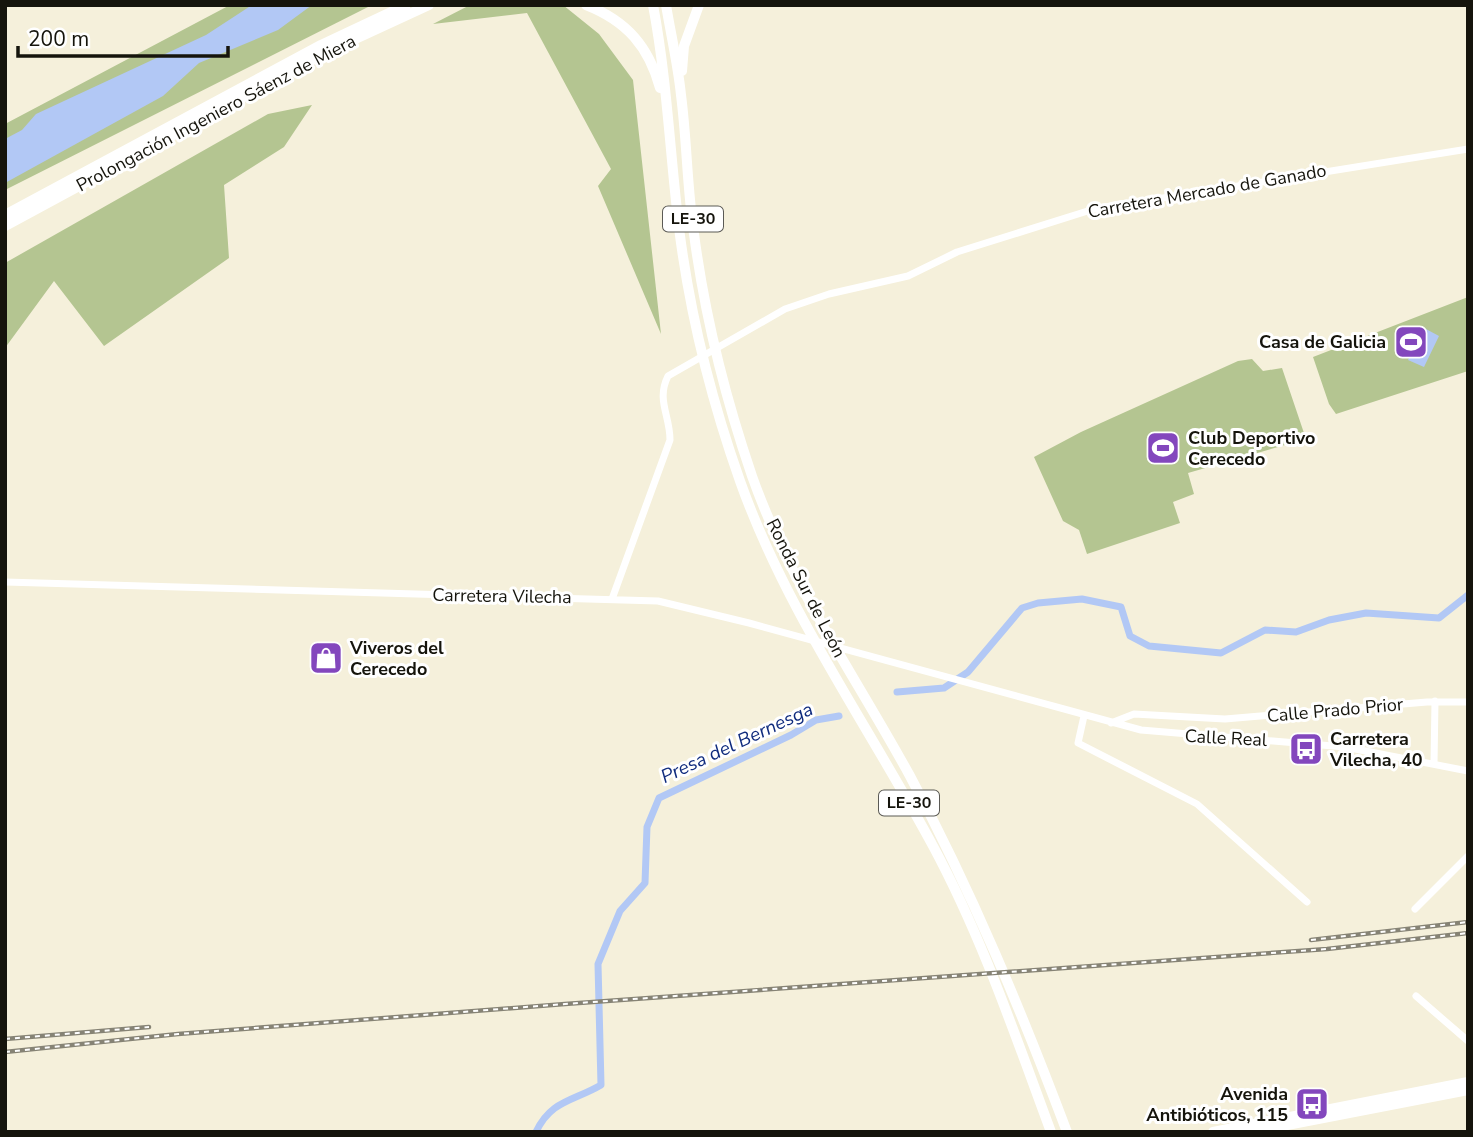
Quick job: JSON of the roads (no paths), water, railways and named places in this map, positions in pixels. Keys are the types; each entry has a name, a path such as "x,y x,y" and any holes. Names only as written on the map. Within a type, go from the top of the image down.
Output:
{"highway":[{"path":"586,5 629,29 649,54 660,90 670,190 679,226"},
{"name":"Ronda Sur de León","path":"653,5 679,226 700,348 741,484 788,590 935,850 985,957 1051,1132"},
{"name":"Ronda Sur de León","path":"666,5 681,95 694,234 712,341 754,479 806,596 946,842 1015,993 1067,1132"},
{"path":"681,95 684,46 699,5"}],"main road":[{"name":"Prolongación Ingeniero Sáenz de Miera","path":"5,215 321,45 406,5"},
{"name":"Prolongación Ingeniero Sáenz de Miera","path":"5,226 325,53 429,5"},
{"path":"1213,1132 1468,1082"},
{"path":"1252,1132 1468,1090"},
{"path":"1398,1095 1418,1100"},
{"path":"1329,1116 1393,1100 1398,1095"},
{"path":"1233,1132 1275,1119"}],"street":[{"name":"Carretera Mercado de Ganado","path":"611,599 670,440 670,427 661,400 668,376 785,309 828,294 908,276 957,252 1094,209 1468,149"},
{"name":"Carretera Vilecha","path":"5,582 611,599 688,606 988,690"},
{"name":"Calle Real","path":"988,690 1141,730 1313,743 1468,771"},
{"path":"1434,764 1436,701"},
{"name":"Calle Prado Prior","path":"1111,723 1134,714 1160,717 1259,717 1436,701 1468,702"},
{"path":"1130,728 1134,714"},
{"path":"1084,716 1078,743 1197,804 1307,902"},
{"path":"1141,730 1143,721 1160,717"},
{"path":"1415,909 1468,856"},
{"path":"1416,996 1468,1041"}],"water":[{"path":"252,5 312,5 278,30 199,63 163,96 5,183 5,139 22,130 36,114 206,35"},
{"path":"1424,328 1439,336 1424,367 1408,360"}],"waterway":[{"name":"Presa del Bernesga","path":"897,692 944,688 968,672 1022,608 1038,603 1082,599 1121,607 1130,636 1149,646 1221,653 1265,630 1296,632 1329,620 1366,613 1439,618 1468,595"},
{"name":"Presa del Bernesga","path":"536,1132 542,1121 556,1107 601,1085 598,964 620,911 645,883 647,827 659,798 791,735 816,720 839,716"}],"railway":[{"path":"1311,940 1468,922"},
{"path":"5,1052 178,1034 1327,949 1468,933"},
{"path":"5,1039 149,1027"}],"place":[{"name":"Casa de Galicia","path":"1411,342"},
{"name":"Club Deportivo Cerecedo","path":"1163,448"},
{"name":"Viveros del Cerecedo","path":"326,658"},
{"name":"Carretera Vilecha, 40","path":"1306,749"},
{"name":"Avenida Antibióticos, 115","path":"1312,1104"}]}
